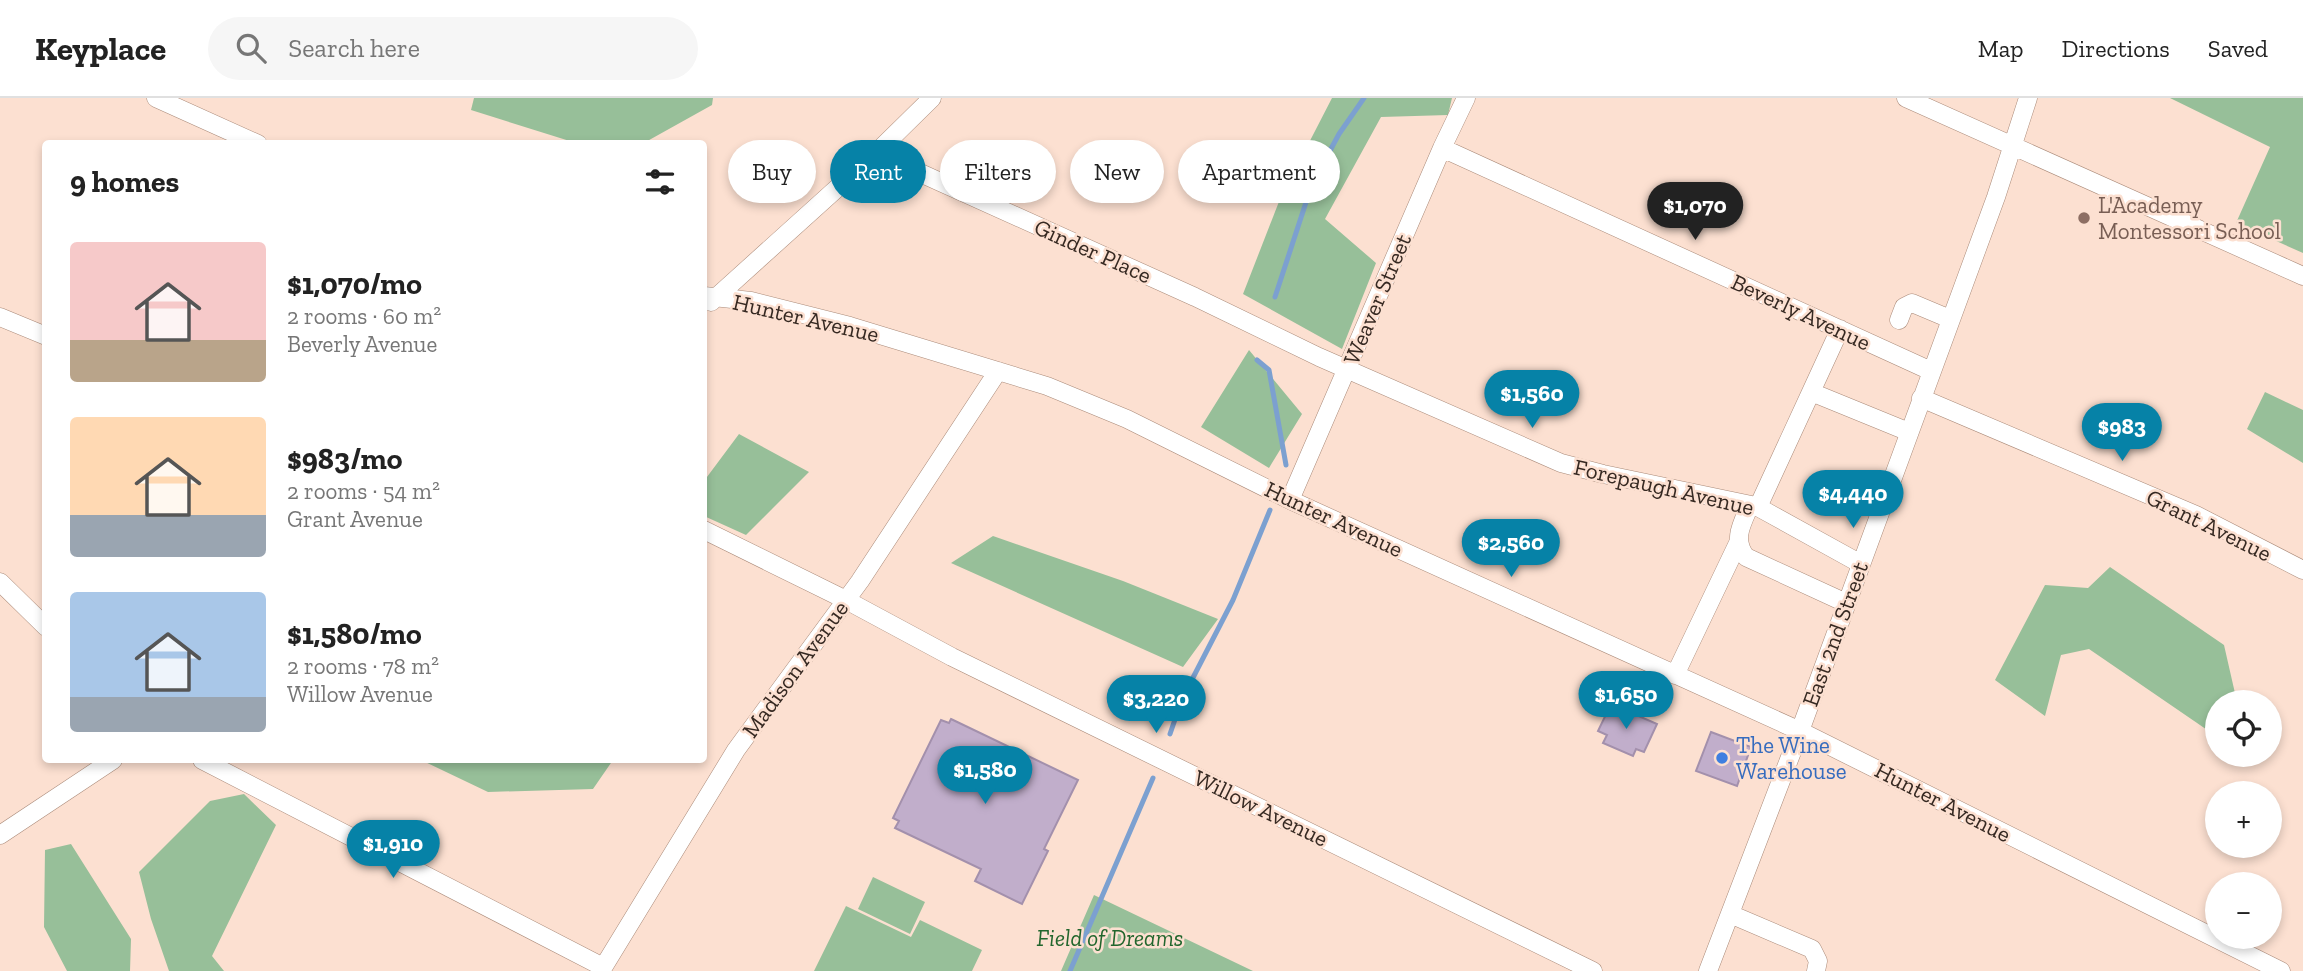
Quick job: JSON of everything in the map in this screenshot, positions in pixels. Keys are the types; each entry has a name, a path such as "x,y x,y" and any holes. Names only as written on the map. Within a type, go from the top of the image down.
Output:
{"street":[{"path":"156,98 249,140"},
{"path":"889,140 932,98"},
{"name":"Weaver Street","path":"1290,500 1466,98"},
{"path":"1906,98 2303,276"},
{"name":"East 2nd Street","path":"1709,971 1800,731 2014,146 2028,98"},
{"name":"Beverly Avenue","path":"1443,148 1931,371"},
{"name":"Ginder Place","path":"926,176 1195,297"},
{"path":"708,301 830,194"},
{"name":"Forepaugh Avenue","path":"1195,297 1347,369 1561,463 1754,506 1861,564"},
{"name":"Hunter Avenue","path":"708,301 751,301 850,326 1047,386 1127,419 1290,500 1800,731 2281,971"},
{"path":"1899,320 1904,307 1912,303 1950,319"},
{"path":"0,317 42,334"},
{"path":"1840,329 1741,528 1739,548 1746,557 1846,603"},
{"name":"Madison Avenue","path":"602,969 736,750 846,600 998,371"},
{"path":"1811,392 1909,432"},
{"name":"Grant Avenue","path":"1921,398 2196,515 2303,570"},
{"name":"Willow Avenue","path":"707,531 846,600 964,663 1593,971"},
{"path":"1675,675 1739,541"},
{"path":"0,582 42,623"},
{"path":"0,835 108,763"},
{"path":"208,763 602,969"},
{"path":"1730,914 1812,949 1818,961 1816,971"}],"green space":[{"path":"474,98 713,98 712,105 649,140 566,140 471,110"},
{"path":"1332,98 1452,98 1448,115 1381,117 1340,192 1340,140 1310,140"},
{"path":"2170,98 2303,98 2303,253 2236,223 2270,147"},
{"path":"1278,203 1334,203 1325,219 1376,263 1342,349 1243,294"},
{"path":"1249,350 1302,414 1269,468 1201,427"},
{"path":"2265,392 2303,410 2303,463 2247,429"},
{"path":"739,434 809,472 746,535 707,517 707,477"},
{"path":"993,536 1123,581 1218,619 1183,667 951,563"},
{"path":"2110,567 2224,645 2234,690 2205,690 2205,728 2089,649 2061,655 2045,716 1995,680 2045,585 2088,588"},
{"path":"427,763 611,763 593,789 488,792"},
{"path":"244,794 276,825 212,956 224,971 169,971 151,919 139,872 210,801"},
{"path":"71,844 131,939 130,971 67,971 44,927 45,850"},
{"path":"873,877 925,902 910,934 858,909"},
{"name":"Field of Dreams","path":"1094,895 1253,971 1061,971"},
{"path":"846,906 911,937 920,920 982,950 972,971 814,971"}],"building":[{"path":"1611,704 1657,724 1644,752 1636,749 1633,756 1603,743 1607,735 1598,731"},
{"path":"951,719 1078,780 1044,849 1048,851 1022,904 975,881 981,869 895,828 899,821 893,818 941,720 949,723"},
{"path":"1711,732 1751,747 1737,786 1696,771"}],"waterway":[{"path":"1275,297 1312,184 1339,134 1364,98"},
{"path":"1257,360 1269,370 1286,465"},
{"path":"1170,734 1182,699 1233,600 1270,510"},
{"path":"1070,971 1153,778"}],"place":[{"name":"L'Academy Montessori School","path":"2084,218"},
{"name":"The Wine Warehouse","path":"1722,758"}]}
